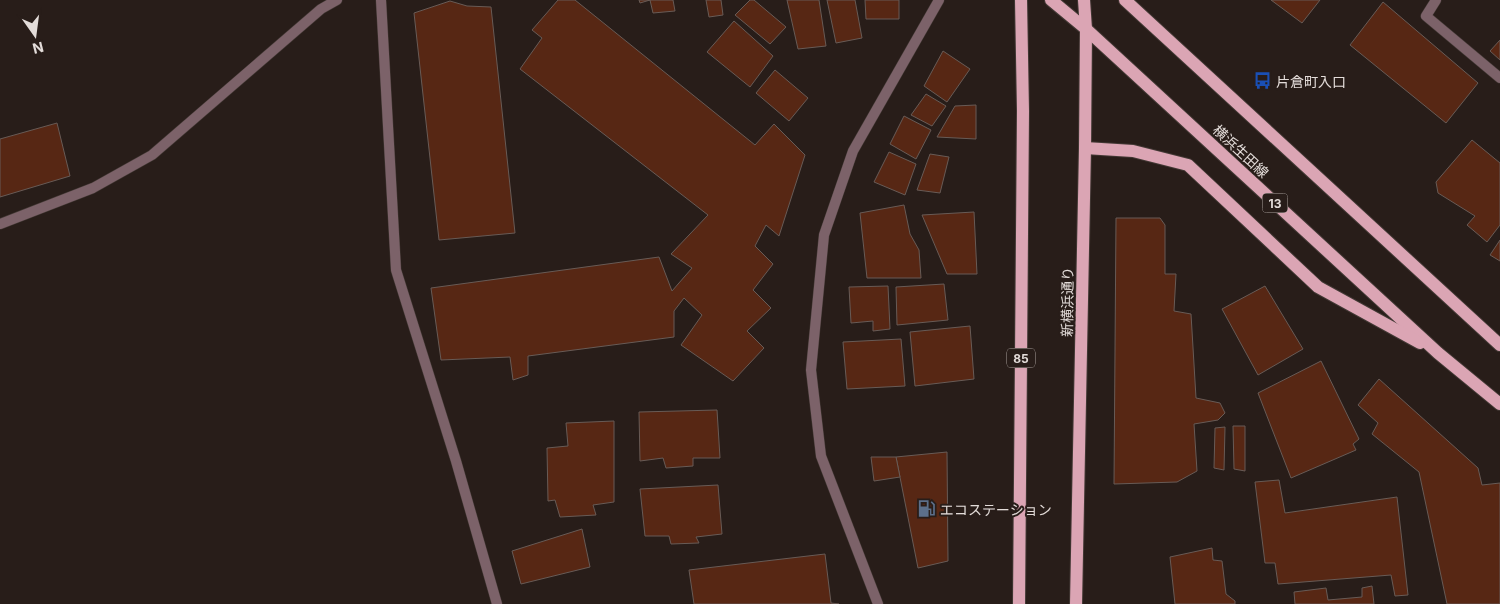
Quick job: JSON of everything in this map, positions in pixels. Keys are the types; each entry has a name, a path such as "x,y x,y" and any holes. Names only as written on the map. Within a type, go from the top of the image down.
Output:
{"main road":[{"name":"85","path":"1019,604 1023,121 1021,0"},
{"name":"横浜生田線","path":"1051,0 1086,29 1438,353 1500,404"},
{"name":"新横浜通り","path":"1076,604 1085,148 1086,29 1084,0"},
{"path":"1125,0 1500,345"},
{"path":"1085,148 1133,151 1188,165 1318,287 1438,353"}],"street":[{"path":"0,224 93,188 152,155 321,9 337,0"},
{"path":"382,0 396,270 456,461 497,604"},
{"path":"878,604 821,456 811,370 824,235 853,151 939,0"},
{"path":"1436,0 1426,16 1500,78"}],"building":[{"path":"558,0 575,0 755,145 774,124 805,155 779,236 766,225 755,246 773,264 753,290 771,308 747,331 764,348 733,381 681,345 702,315 684,298 674,311 674,337 528,356 528,375 513,380 510,357 441,360 431,288 659,257 672,291 692,268 671,254 708,215 520,69 542,38 532,30"},
{"path":"639,0 650,0 640,3"},
{"path":"650,0 673,0 675,11 653,13"},
{"path":"706,0 721,0 723,15 709,17"},
{"path":"750,0 754,0 786,27 770,44 735,15"},
{"path":"787,0 819,0 826,46 798,49"},
{"path":"827,0 855,0 862,38 836,43"},
{"path":"865,0 899,0 899,19 866,19"},
{"path":"1271,0 1320,0 1302,23"},
{"path":"450,1 467,6 491,7 515,233 439,240 414,13"},
{"path":"1383,2 1478,83 1446,123 1350,45"},
{"path":"734,21 773,56 750,87 707,52"},
{"path":"1500,40 1500,60 1490,51"},
{"path":"943,51 970,69 947,102 924,86"},
{"path":"775,70 808,98 789,121 756,93"},
{"path":"926,94 946,106 932,126 911,115"},
{"path":"976,105 976,139 937,137 955,106"},
{"path":"904,116 931,130 916,159 890,144"},
{"path":"57,123 70,176 0,197 0,139"},
{"path":"1472,140 1500,163 1500,225 1487,242 1467,225 1475,216 1438,193 1436,182"},
{"path":"889,152 916,164 905,195 874,182"},
{"path":"930,154 949,157 940,193 917,190"},
{"path":"904,205 910,234 919,250 921,278 867,278 860,213"},
{"path":"974,212 977,274 947,274 922,215"},
{"path":"1116,218 1160,218 1165,225 1165,274 1176,274 1174,311 1191,314 1196,398 1220,403 1225,413 1218,420 1194,424 1197,471 1177,482 1114,484"},
{"path":"1500,240 1500,261 1490,255"},
{"path":"944,284 948,320 897,325 896,287"},
{"path":"888,286 890,329 873,331 873,321 851,323 849,287"},
{"path":"1265,286 1303,349 1258,375 1222,309"},
{"path":"970,326 974,379 915,386 910,332"},
{"path":"901,339 905,386 847,389 843,342"},
{"path":"1321,361 1359,439 1353,444 1356,450 1291,478 1258,393"},
{"path":"1379,379 1478,468 1482,485 1500,483 1500,604 1447,604 1419,472 1372,434 1378,423 1358,405"},
{"path":"717,410 720,458 693,458 693,466 666,468 663,458 640,461 639,412"},
{"path":"614,421 614,502 593,505 596,515 560,517 555,500 548,501 547,448 568,446 566,423"},
{"path":"1233,426 1245,426 1245,471 1234,469"},
{"path":"1225,427 1224,470 1214,468 1215,428"},
{"path":"947,452 948,561 918,568 896,457"},
{"path":"871,457 896,457 900,477 874,481"},
{"path":"1279,480 1285,513 1397,497 1408,595 1395,596 1391,575 1278,584 1275,563 1265,563 1255,482"},
{"path":"718,485 722,534 696,537 699,543 671,544 669,536 645,536 640,489"},
{"path":"582,529 590,567 521,584 512,551"},
{"path":"1212,548 1213,560 1222,561 1226,594 1235,601 1235,604 1175,604 1170,557"},
{"path":"825,554 831,603 839,604 694,604 689,570"},
{"path":"1372,586 1374,604 1295,604 1294,592 1326,588 1328,600 1362,597 1362,588"}],"place":[{"name":"片倉町入口","path":"1262,81"},
{"name":"エコステーション","path":"926,509"}]}
